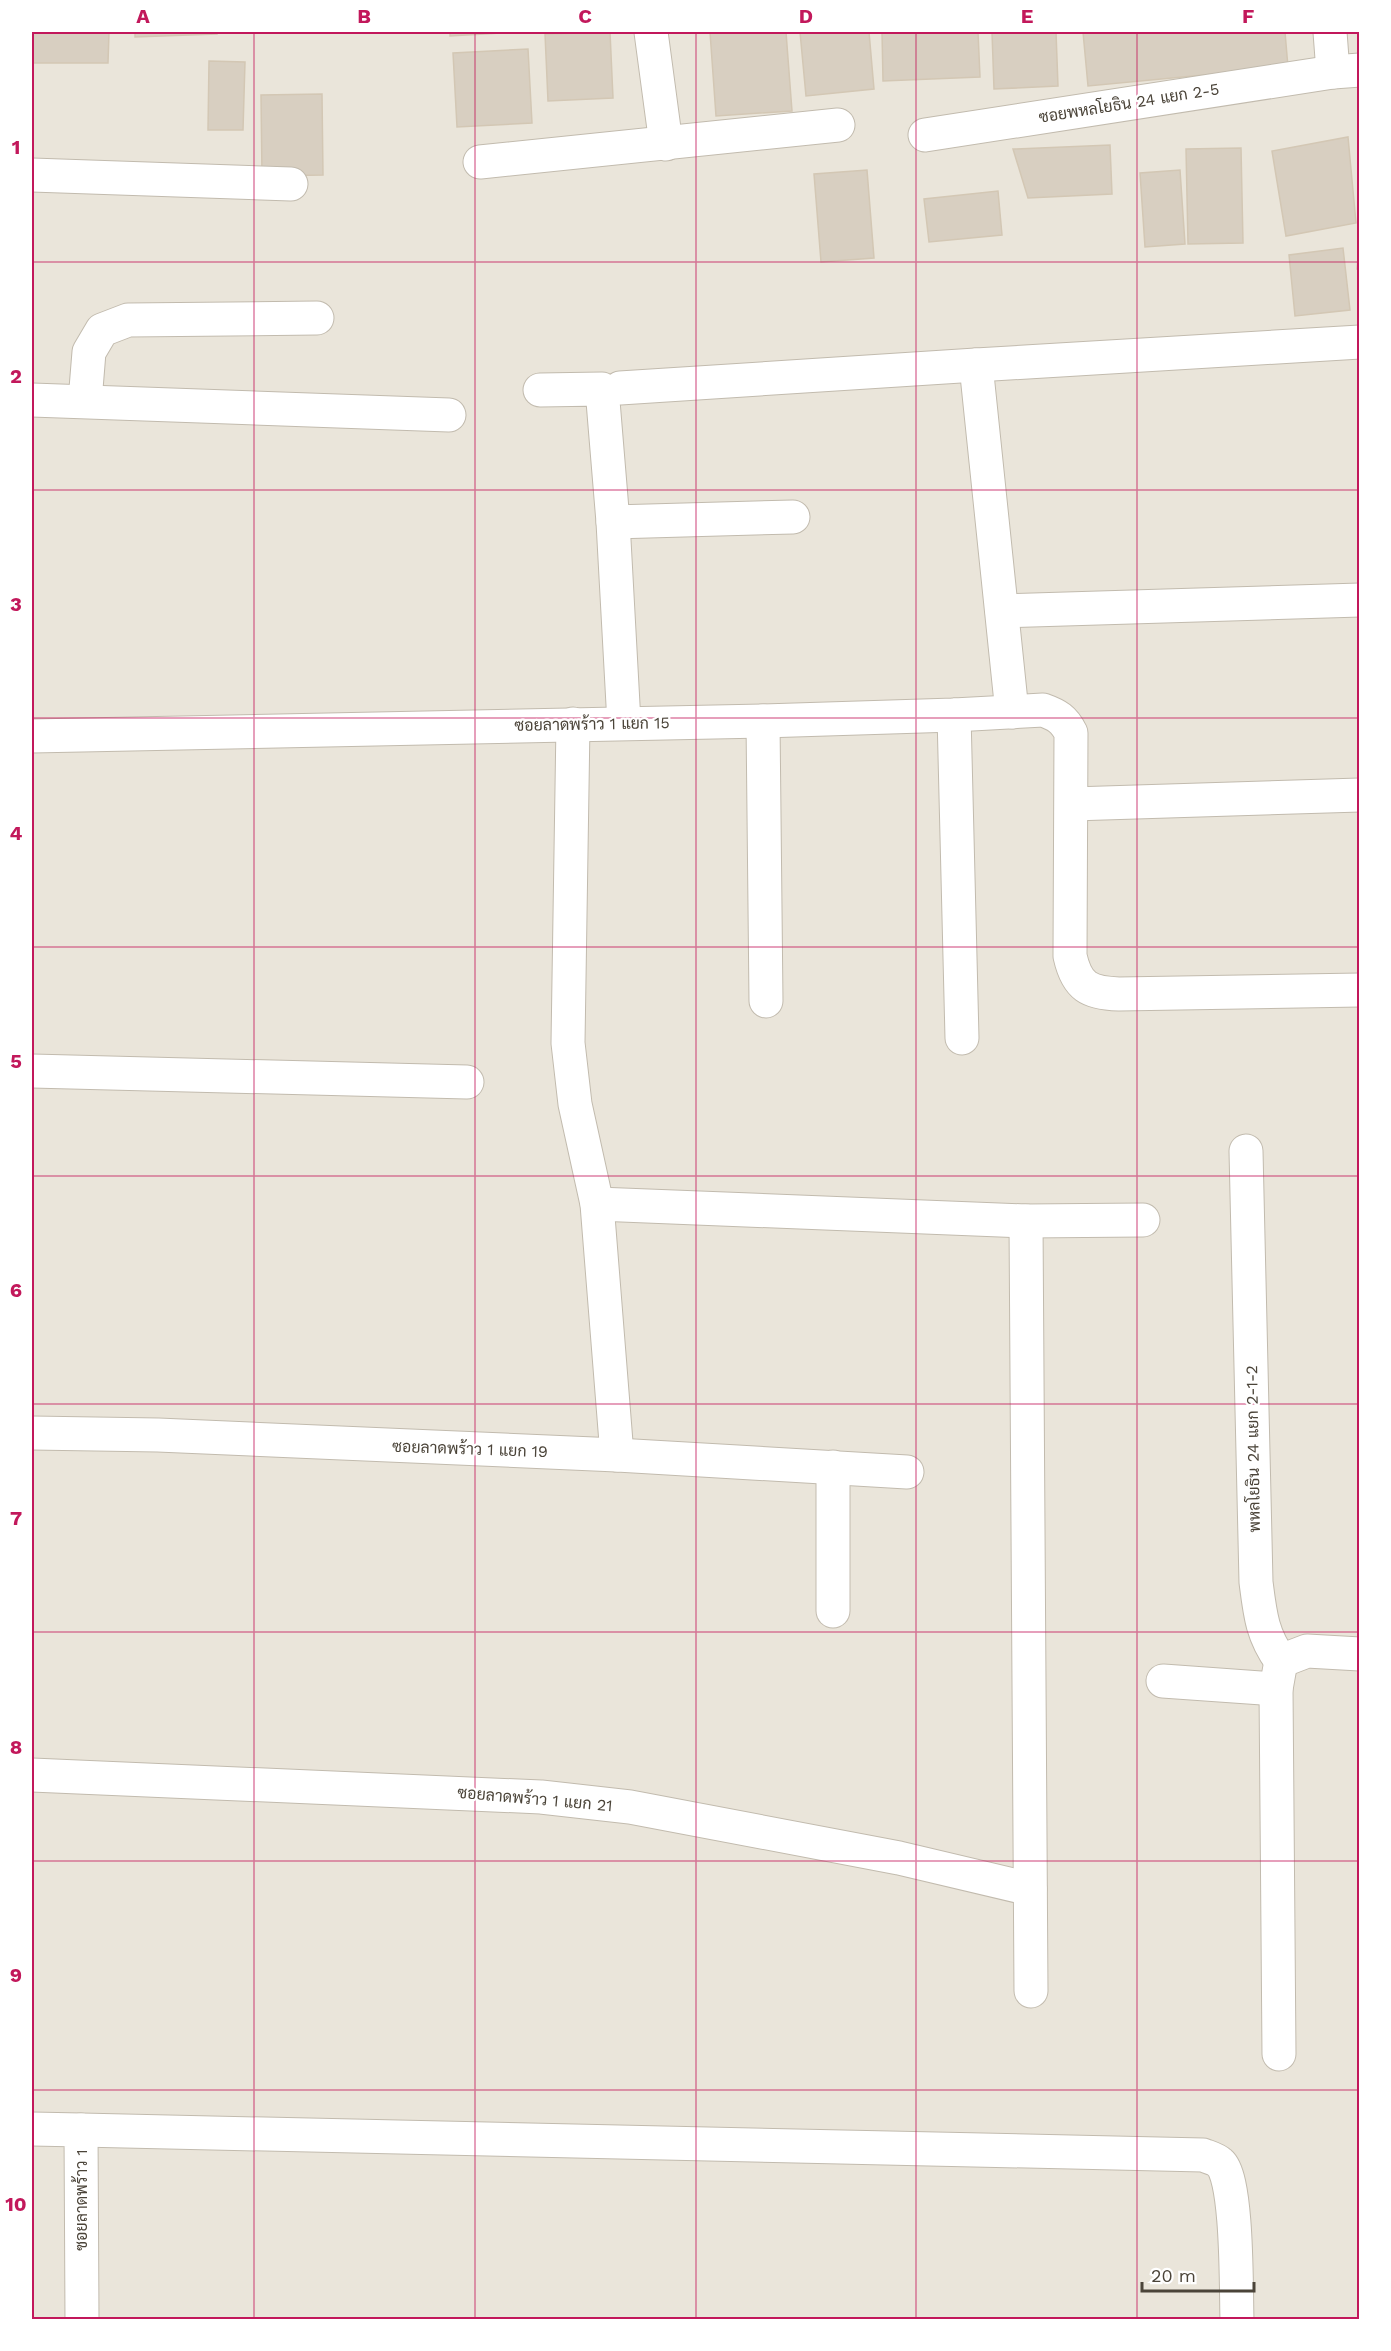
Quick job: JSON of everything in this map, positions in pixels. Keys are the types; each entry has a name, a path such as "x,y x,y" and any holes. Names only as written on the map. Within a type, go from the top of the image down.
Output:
{"street":[{"path":"651,32 666,144"},
{"name":"ซอยพหลโยธิน 24 แยก 2-5","path":"925,135 1346,71 1330,32"},
{"path":"480,162 838,125"},
{"path":"32,175 291,184"},
{"path":"85,401 89,352 102,330 128,320 317,318"},
{"path":"620,388 1359,342"},
{"path":"976,365 1012,712"},
{"path":"540,390 602,389 613,522 624,723"},
{"path":"32,400 449,415"},
{"path":"613,522 794,517"},
{"path":"1002,611 1359,600"},
{"name":"ซอยลาดพร้าว 1 แยก 15","path":"32,736 954,716 1042,710 1056,715 1066,723 1071,733 1072,804"},
{"path":"954,716 962,1038"},
{"path":"763,720 766,1001"},
{"path":"573,724 568,1043 575,1104 597,1204 617,1455"},
{"path":"1359,795 1072,804 1070,957 1074,974 1084,986 1100,993 1359,990"},
{"path":"32,1071 467,1082"},
{"name":"พหลโยธิน 24 แยก 2-1-2","path":"1246,1151 1256,1582 1261,1623 1279,1675"},
{"path":"597,1204 1026,1221 1143,1220"},
{"path":"1026,1221 1032,1990"},
{"name":"ซอยลาดพร้าว 1 แยก 19","path":"32,1433 158,1435 617,1455 907,1472"},
{"path":"833,1467 833,1611"},
{"path":"1163,1681 1279,1675 1307,1651 1359,1654"},
{"path":"1279,1675 1279,2054"},
{"name":"ซอยลาดพร้าว 1 แยก 21","path":"32,1775 302,1785 552,1798 630,1807 899,1858 1030,1889"},
{"name":"ซอยลาดพร้าว 1","path":"32,2129 81,2130 82,2319"},
{"path":"81,2130 1203,2155 1221,2163 1229,2180 1237,2319"}],"shaded area":[{"path":"32,32 1359,32 1359,2319 32,2320"}],"building":[{"path":"32,32 109,32 108,63 32,63"},
{"path":"135,32 217,32 217,34 135,37"},
{"path":"450,32 517,32 450,36"},
{"path":"610,32 613,98 548,101 545,34"},
{"path":"710,32 786,32 792,111 716,116"},
{"path":"800,32 869,32 874,89 806,96"},
{"path":"882,32 978,32 980,77 883,81"},
{"path":"992,32 1056,32 1058,86 994,89"},
{"path":"1083,32 1285,32 1288,67 1088,86"},
{"path":"528,49 532,123 457,127 453,53"},
{"path":"209,61 245,62 243,130 208,130"},
{"path":"322,94 323,175 262,176 261,95"},
{"path":"1348,137 1356,223 1286,236 1272,151"},
{"path":"1110,145 1112,194 1028,198 1013,149"},
{"path":"1241,148 1243,243 1188,244 1186,149"},
{"path":"867,170 874,258 821,262 814,174"},
{"path":"1180,170 1185,244 1145,247 1140,173"},
{"path":"998,191 1002,235 929,242 924,199"},
{"path":"1360,236 1360,269 1357,269"},
{"path":"1343,248 1350,310 1295,316 1289,255"}]}
